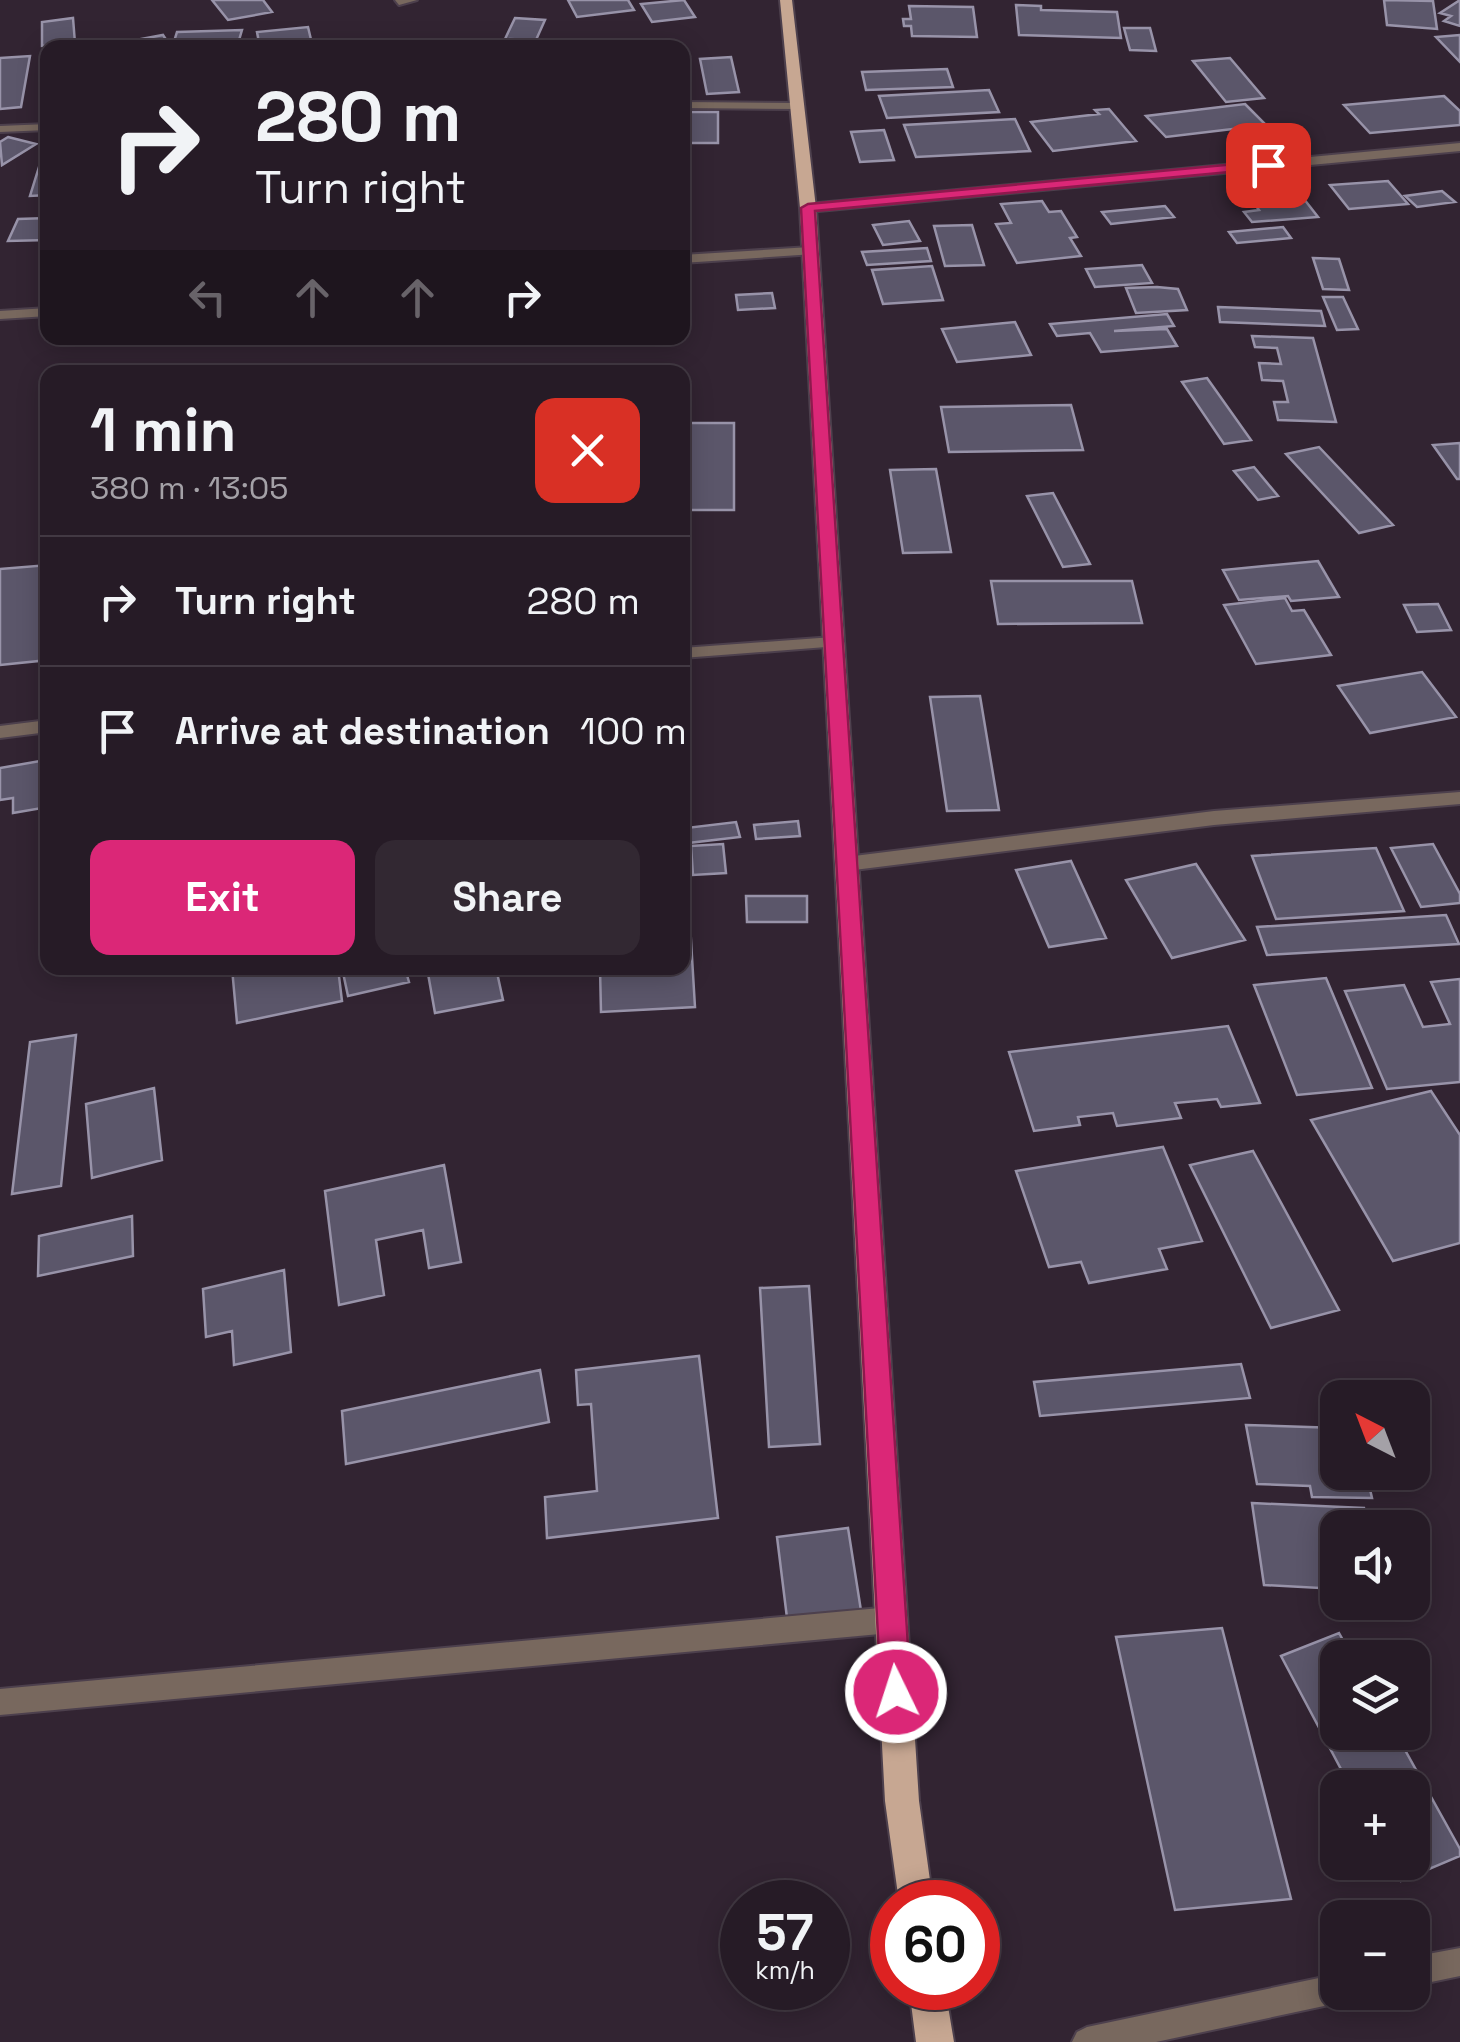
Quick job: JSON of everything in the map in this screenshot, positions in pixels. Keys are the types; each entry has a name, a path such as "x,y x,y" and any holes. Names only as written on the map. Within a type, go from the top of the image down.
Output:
{"main road":[{"path":"786,0 808,208 902,1801 913,1880"},
{"path":"930,2010 934,2042"}],"street":[{"path":"399,2 412,0"},
{"path":"690,105 797,106"},
{"path":"0,128 40,127"},
{"path":"808,208 1460,147"},
{"path":"690,259 810,251"},
{"path":"0,316 40,313"},
{"path":"690,651 834,642"},
{"path":"0,732 40,727"},
{"path":"846,864 1214,818 1460,798"},
{"path":"0,1702 891,1620"},
{"path":"1430,1968 1460,1962"},
{"path":"1087,2042 1320,1992"}],"building":[{"path":"212,0 263,0 272,12 228,20"},
{"path":"568,0 628,0 634,10 577,17"},
{"path":"684,0 695,17 652,22 641,4"},
{"path":"1384,0 1433,1 1437,29 1387,25"},
{"path":"1460,0 1460,26 1444,21 1451,16 1440,13"},
{"path":"1016,5 1041,6 1041,10 1117,12 1121,38 1019,35"},
{"path":"909,6 973,7 977,37 912,36 911,26 904,26 903,19 911,19"},
{"path":"73,18 75,40 42,40 42,22"},
{"path":"515,18 545,20 536,40 505,39"},
{"path":"308,27 311,40 258,40 257,32"},
{"path":"1124,28 1150,28 1156,51 1130,50"},
{"path":"242,30 239,40 174,40 177,32"},
{"path":"163,35 166,40 136,40"},
{"path":"1460,35 1460,62 1436,37"},
{"path":"30,56 21,107 0,109 0,58"},
{"path":"731,57 739,92 707,94 700,59"},
{"path":"1230,58 1264,98 1226,102 1193,61"},
{"path":"947,69 953,87 866,90 862,72"},
{"path":"989,90 999,112 887,118 879,96"},
{"path":"1444,96 1460,111 1460,125 1370,133 1344,105"},
{"path":"1245,104 1266,125 1166,137 1146,116"},
{"path":"1109,109 1136,141 1053,151 1031,122 1099,114 1095,110"},
{"path":"690,112 718,112 718,143 690,143"},
{"path":"1015,119 1030,151 916,157 904,125"},
{"path":"884,130 894,160 860,162 851,132"},
{"path":"8,137 36,144 2,165 0,142"},
{"path":"40,164 40,195 30,196"},
{"path":"1388,181 1408,204 1349,209 1330,185"},
{"path":"1269,185 1280,201 1304,199 1318,217 1252,222 1244,212 1259,210 1242,187"},
{"path":"1442,191 1455,202 1417,207 1405,196"},
{"path":"1042,201 1049,212 1061,211 1077,237 1070,238 1081,256 1017,263 996,224 1011,223 1001,204"},
{"path":"1165,206 1174,217 1111,224 1102,212"},
{"path":"40,218 40,240 8,241 18,219"},
{"path":"909,221 920,241 883,245 873,225"},
{"path":"972,225 984,265 945,266 934,226"},
{"path":"1283,227 1291,238 1237,243 1229,232"},
{"path":"927,248 931,261 867,265 862,252"},
{"path":"1313,258 1339,259 1349,290 1323,289"},
{"path":"1142,265 1152,283 1095,287 1086,269"},
{"path":"932,266 943,300 883,304 872,270"},
{"path":"1126,288 1178,289 1187,310 1136,313"},
{"path":"772,293 775,308 738,310 736,295"},
{"path":"1323,297 1343,297 1358,329 1337,330"},
{"path":"1218,307 1321,311 1325,326 1220,322"},
{"path":"1167,314 1174,326 1114,331 1167,329 1177,346 1101,352 1090,333 1057,336 1050,324"},
{"path":"1015,322 1031,355 957,362 942,329"},
{"path":"1252,336 1313,338 1336,422 1278,420 1274,402 1288,402 1283,381 1262,380 1259,363 1281,364 1277,348 1255,347"},
{"path":"1207,378 1251,440 1224,444 1182,382"},
{"path":"1071,405 1083,450 949,452 941,407"},
{"path":"690,423 734,423 734,510 690,510"},
{"path":"1460,443 1460,479 1457,479 1433,445"},
{"path":"1319,447 1393,525 1359,533 1286,454"},
{"path":"1254,467 1278,496 1258,500 1234,471"},
{"path":"936,469 951,552 903,553 890,470"},
{"path":"1053,493 1090,564 1063,567 1027,496"},
{"path":"1318,561 1339,597 1239,600 1223,570"},
{"path":"40,566 40,661 0,665 0,569"},
{"path":"991,581 1132,581 1142,623 998,624"},
{"path":"1285,598 1292,611 1304,610 1331,655 1256,664 1224,605"},
{"path":"1438,604 1451,630 1417,632 1404,605"},
{"path":"1422,672 1456,717 1370,733 1338,686"},
{"path":"980,696 999,810 947,811 930,697"},
{"path":"40,761 40,808 13,813 13,798 0,800 0,768"},
{"path":"798,821 800,836 756,839 754,825"},
{"path":"736,822 740,837 690,843 690,828"},
{"path":"723,844 726,873 693,875 691,846"},
{"path":"1433,844 1460,894 1460,903 1421,907 1391,848"},
{"path":"1376,848 1404,911 1276,919 1252,856"},
{"path":"1071,861 1106,938 1049,947 1016,870"},
{"path":"1196,864 1245,940 1172,958 1126,880"},
{"path":"746,896 807,896 807,922 747,922"},
{"path":"1446,915 1459,944 1267,955 1257,927"},
{"path":"690,923 695,1007 601,1012 600,975 690,975"},
{"path":"233,975 339,975 342,1001 237,1023"},
{"path":"344,975 407,975 409,982 348,996"},
{"path":"428,975 498,975 503,1000 435,1013"},
{"path":"1326,978 1372,1088 1297,1095 1254,985"},
{"path":"1460,979 1460,1082 1387,1089 1345,991 1404,985 1423,1027 1450,1024 1431,982"},
{"path":"1228,1026 1260,1103 1221,1107 1217,1099 1175,1103 1181,1118 1117,1126 1113,1113 1078,1117 1080,1125 1034,1131 1009,1052"},
{"path":"76,1035 61,1186 12,1194 30,1042"},
{"path":"154,1088 162,1160 92,1178 86,1104"},
{"path":"1431,1091 1460,1135 1460,1243 1393,1261 1311,1120"},
{"path":"1163,1147 1202,1241 1159,1249 1167,1269 1089,1283 1081,1262 1049,1267 1016,1171"},
{"path":"1253,1151 1339,1310 1271,1328 1190,1165"},
{"path":"444,1165 461,1262 429,1268 423,1230 376,1240 384,1295 339,1305 325,1191"},
{"path":"132,1216 133,1256 38,1276 39,1236"},
{"path":"284,1270 291,1352 234,1365 232,1331 206,1337 203,1289"},
{"path":"809,1286 820,1444 769,1447 760,1288"},
{"path":"699,1356 718,1518 547,1538 545,1497 597,1491 591,1404 578,1405 576,1370"},
{"path":"1241,1364 1250,1398 1040,1416 1034,1382"},
{"path":"540,1370 549,1422 346,1464 342,1411"},
{"path":"1246,1425 1320,1427 1320,1490 1370,1490 1372,1498 1312,1497 1310,1486 1257,1484"},
{"path":"1252,1503 1364,1508 1320,1510 1320,1588 1264,1585"},
{"path":"848,1528 862,1617 788,1626 777,1537"},
{"path":"1222,1628 1291,1899 1175,1910 1116,1637"},
{"path":"1339,1633 1343,1640 1321,1640"},
{"path":"1320,1641 1320,1730 1281,1656"},
{"path":"1331,1750 1405,1750 1416,1770 1341,1770"},
{"path":"1430,1795 1460,1849 1460,1856 1430,1869"}],"route":[{"path":"896,1692 808,208 1268,165"}]}
